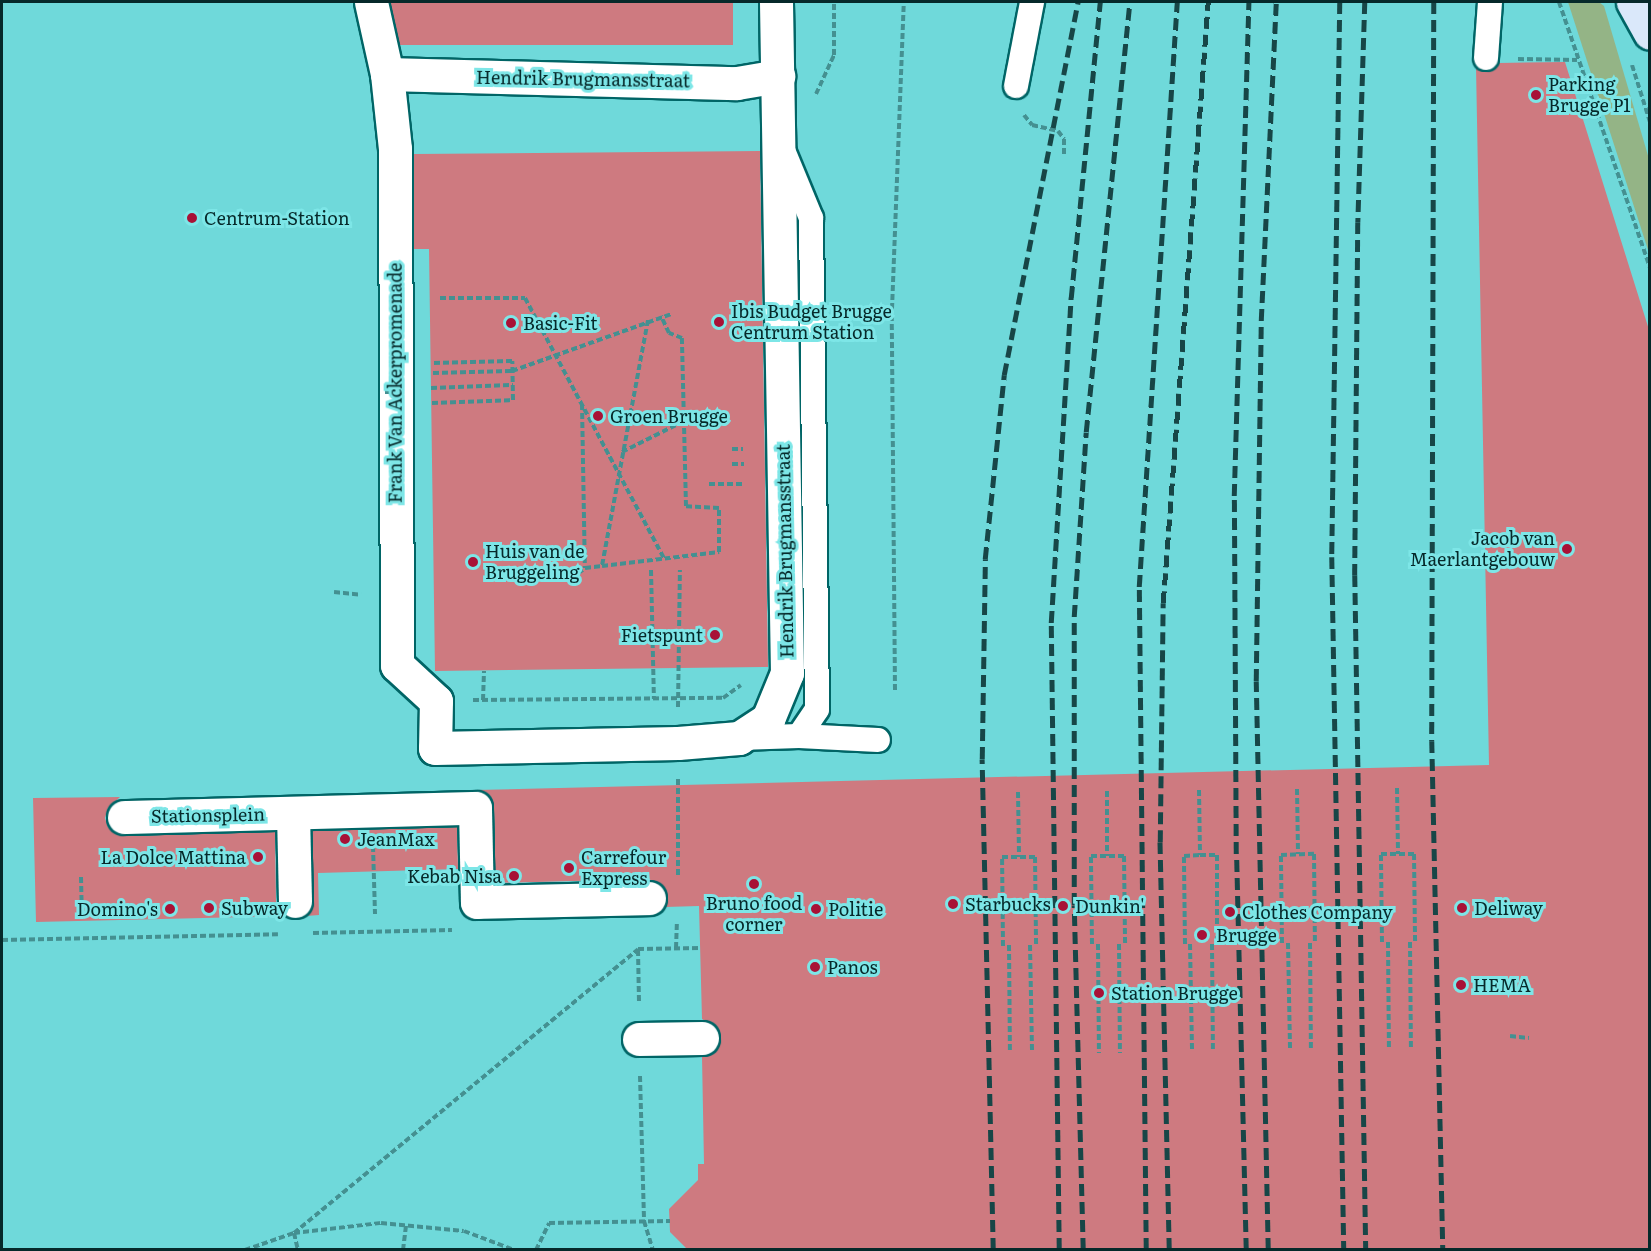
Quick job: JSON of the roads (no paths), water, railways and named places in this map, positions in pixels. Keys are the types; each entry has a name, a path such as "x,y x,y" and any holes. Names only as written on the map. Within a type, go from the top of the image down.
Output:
{"street":[{"name":"Frank Van Ackerpromenade","path":"371,2 387,74 395,149 396,665 436,701 435,748"},
{"name":"Hendrik Brugmansstraat","path":"435,748 678,743 739,738 768,719 787,674 776,2"},
{"path":"1633,2 1639,44"},
{"name":"Hendrik Brugmansstraat","path":"387,74 737,83 778,76"},
{"name":"Stationsplein","path":"124,817 293,813 420,798 475,808 477,902 649,898"},
{"path":"293,813 295,900"},
{"path":"639,1039 702,1038"}],"lane":[{"path":"1016,86 1032,2"},
{"path":"1486,58 1490,2"},
{"path":"778,138 811,218 817,709 799,736"},
{"path":"739,738 799,736 878,740"}],"railway":[{"path":"993,1250 982,759 985,559 1004,375 1078,2"},
{"path":"1059,1250 1051,623 1071,298 1100,2"},
{"path":"1083,1250 1074,905 1074,617 1086,432 1130,2"},
{"path":"1146,1250 1139,587 1177,2"},
{"path":"1169,1250 1160,842 1163,603 1208,2"},
{"path":"1246,1250 1236,854 1234,496 1249,2"},
{"path":"1268,1250 1256,681 1261,321 1276,2"},
{"path":"1340,2 1332,557 1344,1250"},
{"path":"1365,2 1358,222 1355,575 1366,1250"},
{"path":"1434,2 1432,741 1443,1250"}],"place":[{"name":"Parking Brugge P1","path":"1536,95"},
{"name":"Centrum-Station","path":"192,218"},
{"name":"Ibis Budget Brugge Centrum Station","path":"719,322"},
{"name":"Basic-Fit","path":"511,323"},
{"name":"Groen Brugge","path":"598,416"},
{"name":"Jacob van Maerlantgebouw","path":"1567,549"},
{"name":"Huis van de Bruggeling","path":"473,562"},
{"name":"Fietspunt","path":"715,635"},
{"name":"JeanMax","path":"345,839"},
{"name":"La Dolce Mattina","path":"258,857"},
{"name":"Carrefour Express","path":"569,868"},
{"name":"Kebab Nisa","path":"514,876"},
{"name":"Bruno food corner","path":"754,884"},
{"name":"Starbucks","path":"953,904"},
{"name":"Dunkin'","path":"1063,906"},
{"name":"Subway","path":"209,908"},
{"name":"Deliway","path":"1462,908"},
{"name":"Domino's","path":"170,909"},
{"name":"Politie","path":"816,909"},
{"name":"Clothes Company","path":"1230,912"},
{"name":"Brugge","path":"1202,935"},
{"name":"Panos","path":"815,967"},
{"name":"HEMA","path":"1461,985"},
{"name":"Station Brugge","path":"1099,993"}]}
